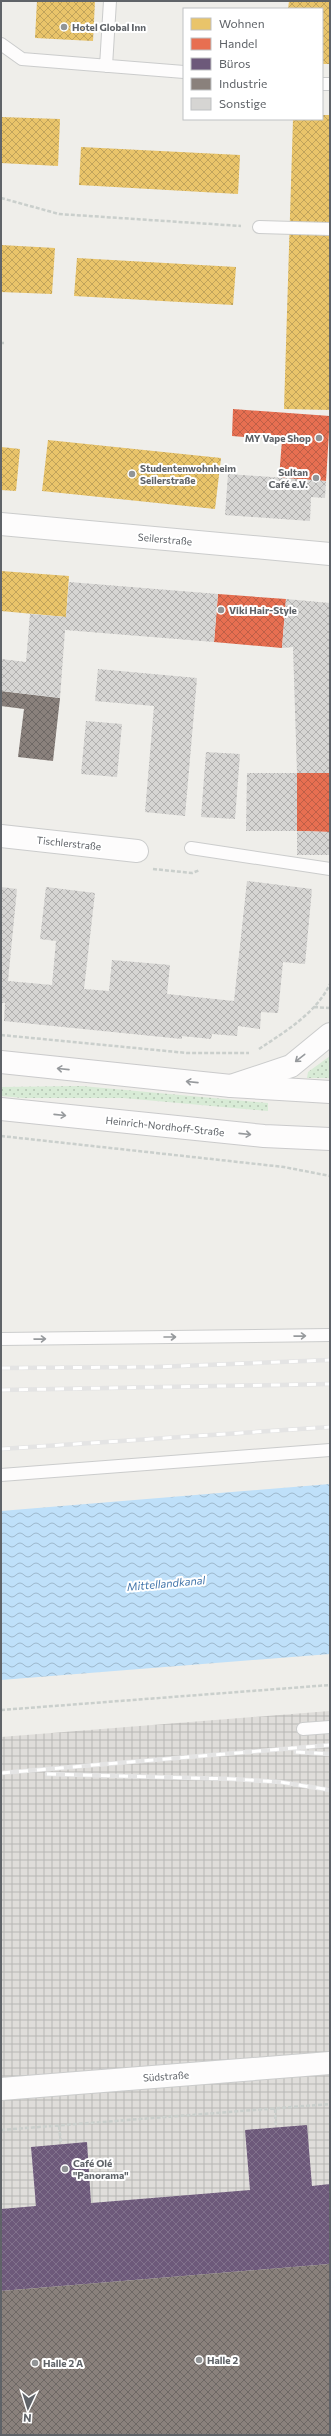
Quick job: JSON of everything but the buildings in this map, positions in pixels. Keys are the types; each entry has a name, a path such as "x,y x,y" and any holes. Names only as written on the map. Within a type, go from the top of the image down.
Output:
{"street":[{"name":"Seilerstraße","path":"1,524 330,554"},
{"name":"Tischlerstraße","path":"1,836 142,859"},
{"path":"231,1086 291,1066 330,1034"},
{"path":"1,1062 231,1086 330,1092"},
{"name":"Heinrich-Nordhoff-Straße","path":"1,1109 264,1136 330,1139"},
{"name":"Südstraße","path":"1,2089 330,2063"}],"lane":[{"path":"106,66 110,1"},
{"path":"1,44 22,59 183,72"},
{"path":"259,227 330,229"},
{"path":"191,848 330,869"},
{"path":"1,1339 330,1335"},
{"path":"1,1475 330,1450"},
{"path":"303,1729 330,1727"}],"path":[{"path":"1,198 59,214 259,227"},
{"path":"142,859 192,873 205,868"},
{"path":"1,1035 186,1053 254,1053 293,1027 313,1007 330,984"},
{"path":"313,1007 330,1008"},
{"path":"1,1136 284,1167 330,1176"},
{"path":"1,1710 330,1685"},
{"path":"1,2130 330,2104"},
{"path":"275,2109 276,2127"},
{"path":"59,2126 61,2144"}],"shaded area":[{"path":"330,1711 330,2435 1,2435 1,1737"}],"green space":[{"path":"330,1056 330,1078 307,1078 308,1072"},
{"path":"82,1086 268,1103 268,1111 123,1098 23,1098 1,1096 1,1087"}],"water":[{"name":"Mittellandkanal","path":"330,1484 330,1654 1,1680 1,1511"}],"railway":[{"path":"1,1368 155,1367 330,1360"},
{"path":"1,1390 330,1384"},
{"path":"1,1449 330,1427"},
{"path":"1,1773 330,1745"},
{"path":"296,1752 330,1754"},
{"path":"47,1774 232,1779 280,1782 330,1790"}],"place":[{"name":"Hotel Global Inn","path":"64,27"},
{"name":"MY Vape Shop","path":"319,438"},
{"name":"Studentenwohnheim Seilerstraße","path":"132,474"},
{"name":"Sultan Café e.V.","path":"316,478"},
{"name":"Viki Hair-Style","path":"221,610"},
{"name":"Café Olé \"Panorama\"","path":"65,2169"},
{"name":"Halle 2","path":"199,2360"},
{"name":"Halle 2 A","path":"35,2363"}]}
